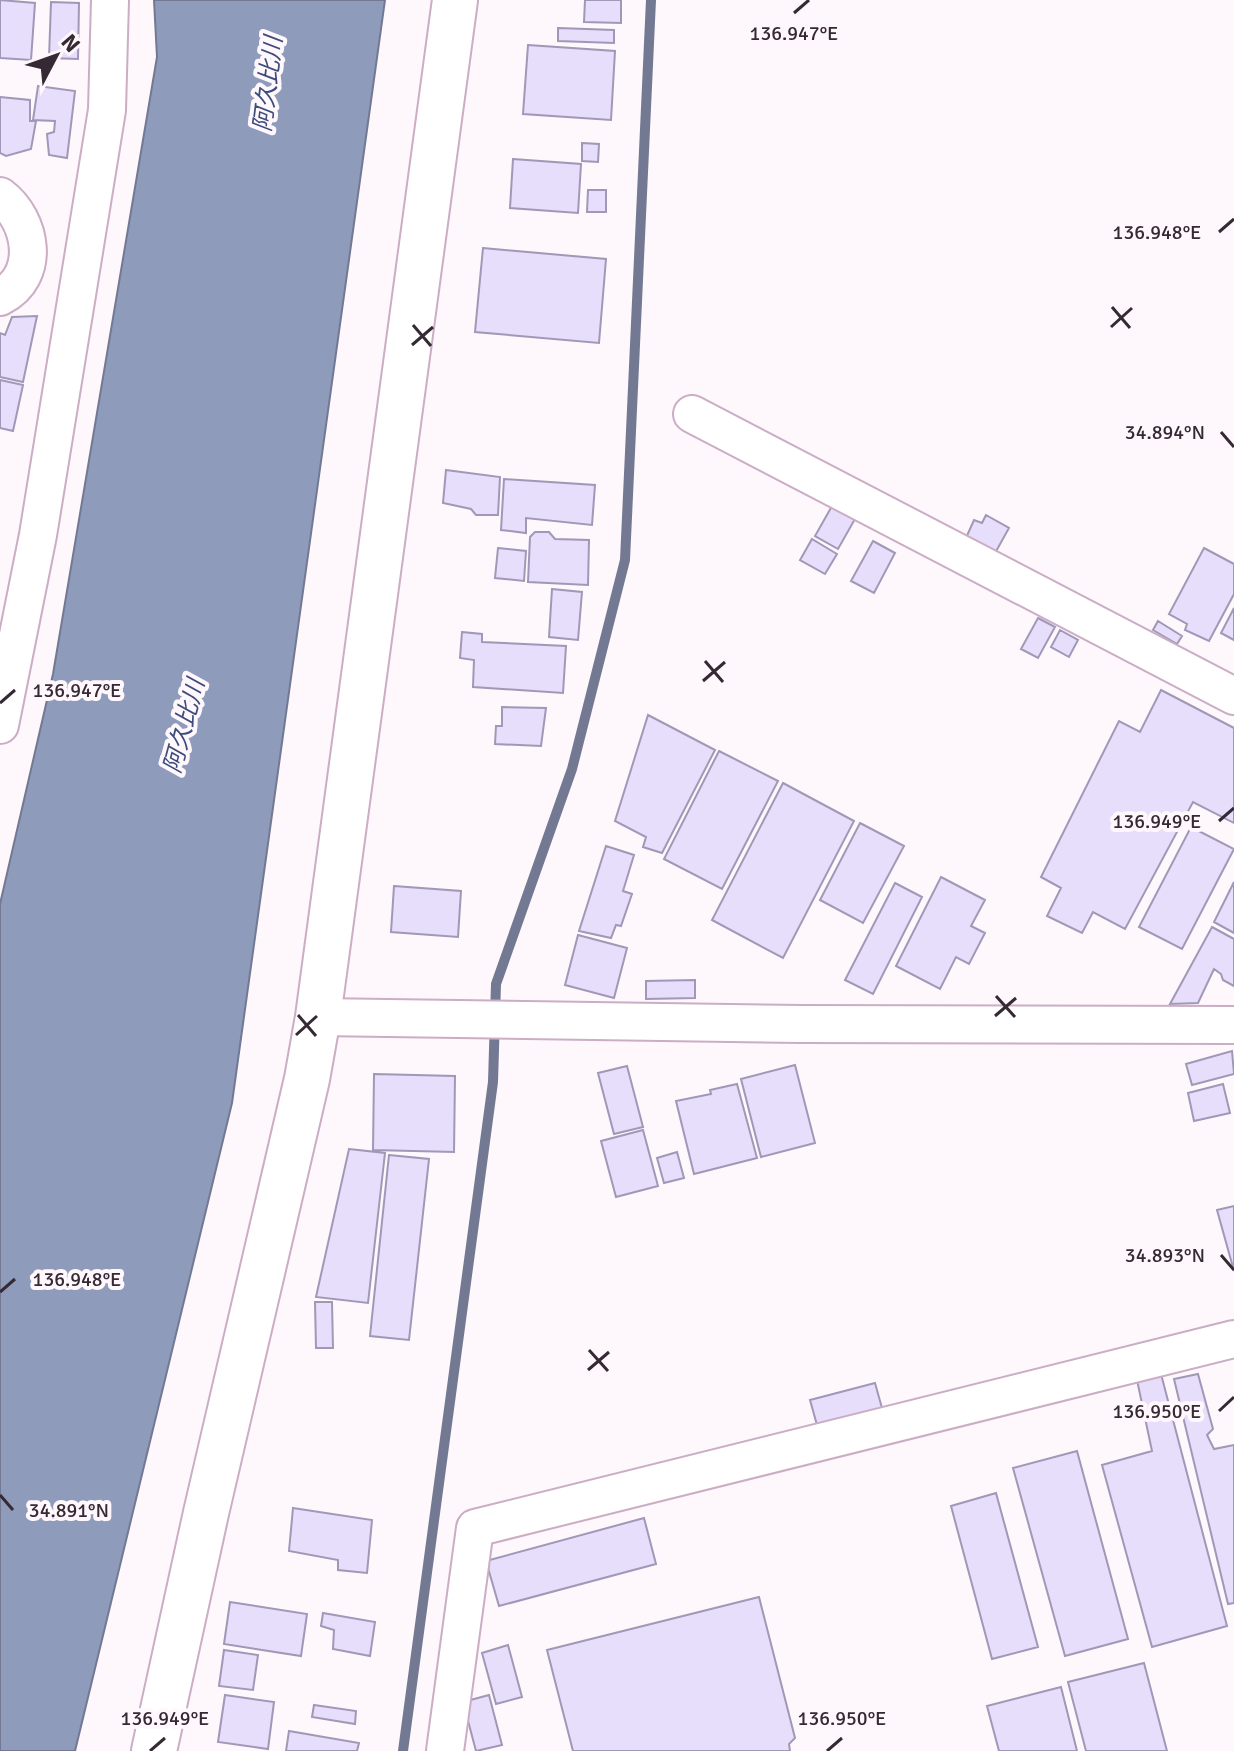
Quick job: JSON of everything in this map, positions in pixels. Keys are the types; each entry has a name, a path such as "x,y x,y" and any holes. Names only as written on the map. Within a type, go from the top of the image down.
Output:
{"street":[{"path":"0,725 38,535 107,110 110,0"},
{"path":"154,1751 307,1079 318,1017 455,0"},
{"path":"0,196 12,205 24,225 29,245 26,265 18,282 0,297"},
{"path":"692,414 1234,696"},
{"path":"318,1017 801,1024 1234,1025"},
{"path":"445,1751 475,1528 1234,1339"}],"water":[{"name":"阿久比川","path":"154,0 385,0 232,1103 75,1751 0,1751 0,904 53,674 157,57"}],"building":[{"path":"0,0 35,3 31,60 0,58"},
{"path":"585,0 621,0 621,23 584,22"},
{"path":"51,2 79,3 78,59 49,58"},
{"path":"558,28 614,30 614,43 558,41"},
{"path":"528,45 615,51 611,120 523,114"},
{"path":"38,86 75,91 67,158 49,155 47,134 54,132 55,121 33,120"},
{"path":"0,97 30,100 30,121 36,121 31,149 6,156 0,153"},
{"path":"582,143 599,144 598,162 582,161"},
{"path":"513,159 581,164 578,213 510,208"},
{"path":"588,190 606,190 606,212 587,212"},
{"path":"483,248 606,259 599,343 475,332"},
{"path":"37,316 23,382 0,377 0,333 5,335 12,317"},
{"path":"0,380 23,385 13,431 0,428"},
{"path":"446,470 500,477 498,515 476,515 471,509 443,503"},
{"path":"504,479 595,485 592,525 526,518 526,533 501,530"},
{"path":"832,506 855,519 838,549 815,536"},
{"path":"986,515 1009,528 994,555 965,540 974,520 982,523"},
{"path":"535,532 549,532 555,539 589,540 588,585 528,582 530,537"},
{"path":"812,539 837,554 825,574 800,560"},
{"path":"873,541 895,553 874,593 851,581"},
{"path":"498,548 526,551 524,581 495,578"},
{"path":"1204,548 1234,564 1234,594 1209,641 1185,630 1187,624 1169,614"},
{"path":"552,589 582,592 578,640 549,637"},
{"path":"1234,608 1234,640 1221,633"},
{"path":"1038,618 1055,627 1038,658 1021,649"},
{"path":"1158,621 1182,636 1177,644 1153,630"},
{"path":"1060,630 1078,640 1069,657 1051,647"},
{"path":"462,632 482,634 482,642 566,646 563,693 473,687 474,660 460,658"},
{"path":"1161,690 1234,728 1234,823 1193,802 1125,929 1093,912 1082,933 1047,916 1061,888 1041,877 1119,721 1140,732"},
{"path":"502,707 546,708 541,746 495,744 496,726 502,726"},
{"path":"648,715 715,750 662,853 643,847 646,837 615,821"},
{"path":"719,751 778,781 722,889 664,859"},
{"path":"783,783 854,821 783,958 712,920"},
{"path":"860,823 904,846 863,923 820,900"},
{"path":"1191,827 1234,849 1182,949 1139,927"},
{"path":"606,846 634,855 623,891 632,894 621,926 616,925 611,938 579,931"},
{"path":"941,877 985,900 971,926 985,933 969,964 956,957 940,989 896,966"},
{"path":"1234,882 1234,933 1214,922"},
{"path":"895,883 922,897 873,994 845,980"},
{"path":"394,886 461,891 458,937 391,932"},
{"path":"1212,927 1234,939 1234,986 1223,980 1214,969 1198,1003 1170,1004"},
{"path":"578,935 627,948 614,998 565,985"},
{"path":"695,980 695,998 646,999 646,981"},
{"path":"1232,1051 1234,1074 1192,1085 1186,1064"},
{"path":"795,1065 815,1143 761,1157 741,1079"},
{"path":"627,1066 643,1127 614,1134 598,1073"},
{"path":"374,1074 455,1076 454,1152 373,1150"},
{"path":"737,1084 757,1158 694,1174 676,1101 711,1094 710,1090"},
{"path":"1223,1084 1230,1113 1194,1121 1188,1093"},
{"path":"643,1130 658,1186 616,1197 601,1141"},
{"path":"349,1149 385,1153 368,1303 316,1297"},
{"path":"677,1152 684,1178 664,1183 657,1158"},
{"path":"389,1155 429,1159 409,1340 370,1336"},
{"path":"1234,1206 1234,1271 1217,1210"},
{"path":"315,1302 332,1302 333,1348 316,1348"},
{"path":"1161,1374 1227,1626 1152,1647 1102,1465 1152,1451 1137,1380"},
{"path":"1198,1374 1213,1429 1207,1435 1214,1449 1234,1445 1234,1603 1228,1604 1174,1379"},
{"path":"875,1383 882,1408 817,1425 810,1400"},
{"path":"1077,1451 1128,1639 1065,1656 1013,1468"},
{"path":"996,1493 1038,1647 992,1659 951,1506"},
{"path":"293,1508 372,1520 367,1573 338,1570 338,1560 289,1551"},
{"path":"644,1518 656,1564 499,1606 486,1561"},
{"path":"759,1597 795,1738 789,1744 790,1751 573,1751 547,1650"},
{"path":"230,1602 307,1614 301,1656 224,1644"},
{"path":"323,1613 375,1622 370,1656 333,1649 334,1630 321,1626"},
{"path":"508,1645 522,1697 496,1704 482,1653"},
{"path":"224,1650 258,1655 253,1690 219,1686"},
{"path":"1144,1663 1167,1751 1086,1751 1068,1682"},
{"path":"1061,1687 1077,1751 999,1751 987,1706"},
{"path":"225,1695 274,1702 268,1749 218,1742"},
{"path":"489,1695 502,1745 476,1751 463,1702"},
{"path":"314,1705 356,1711 355,1724 312,1717"},
{"path":"289,1731 359,1743 357,1751 286,1751"}],"waterway":[{"path":"403,1751 493,1082 496,984 572,769 625,560 651,0"}]}
